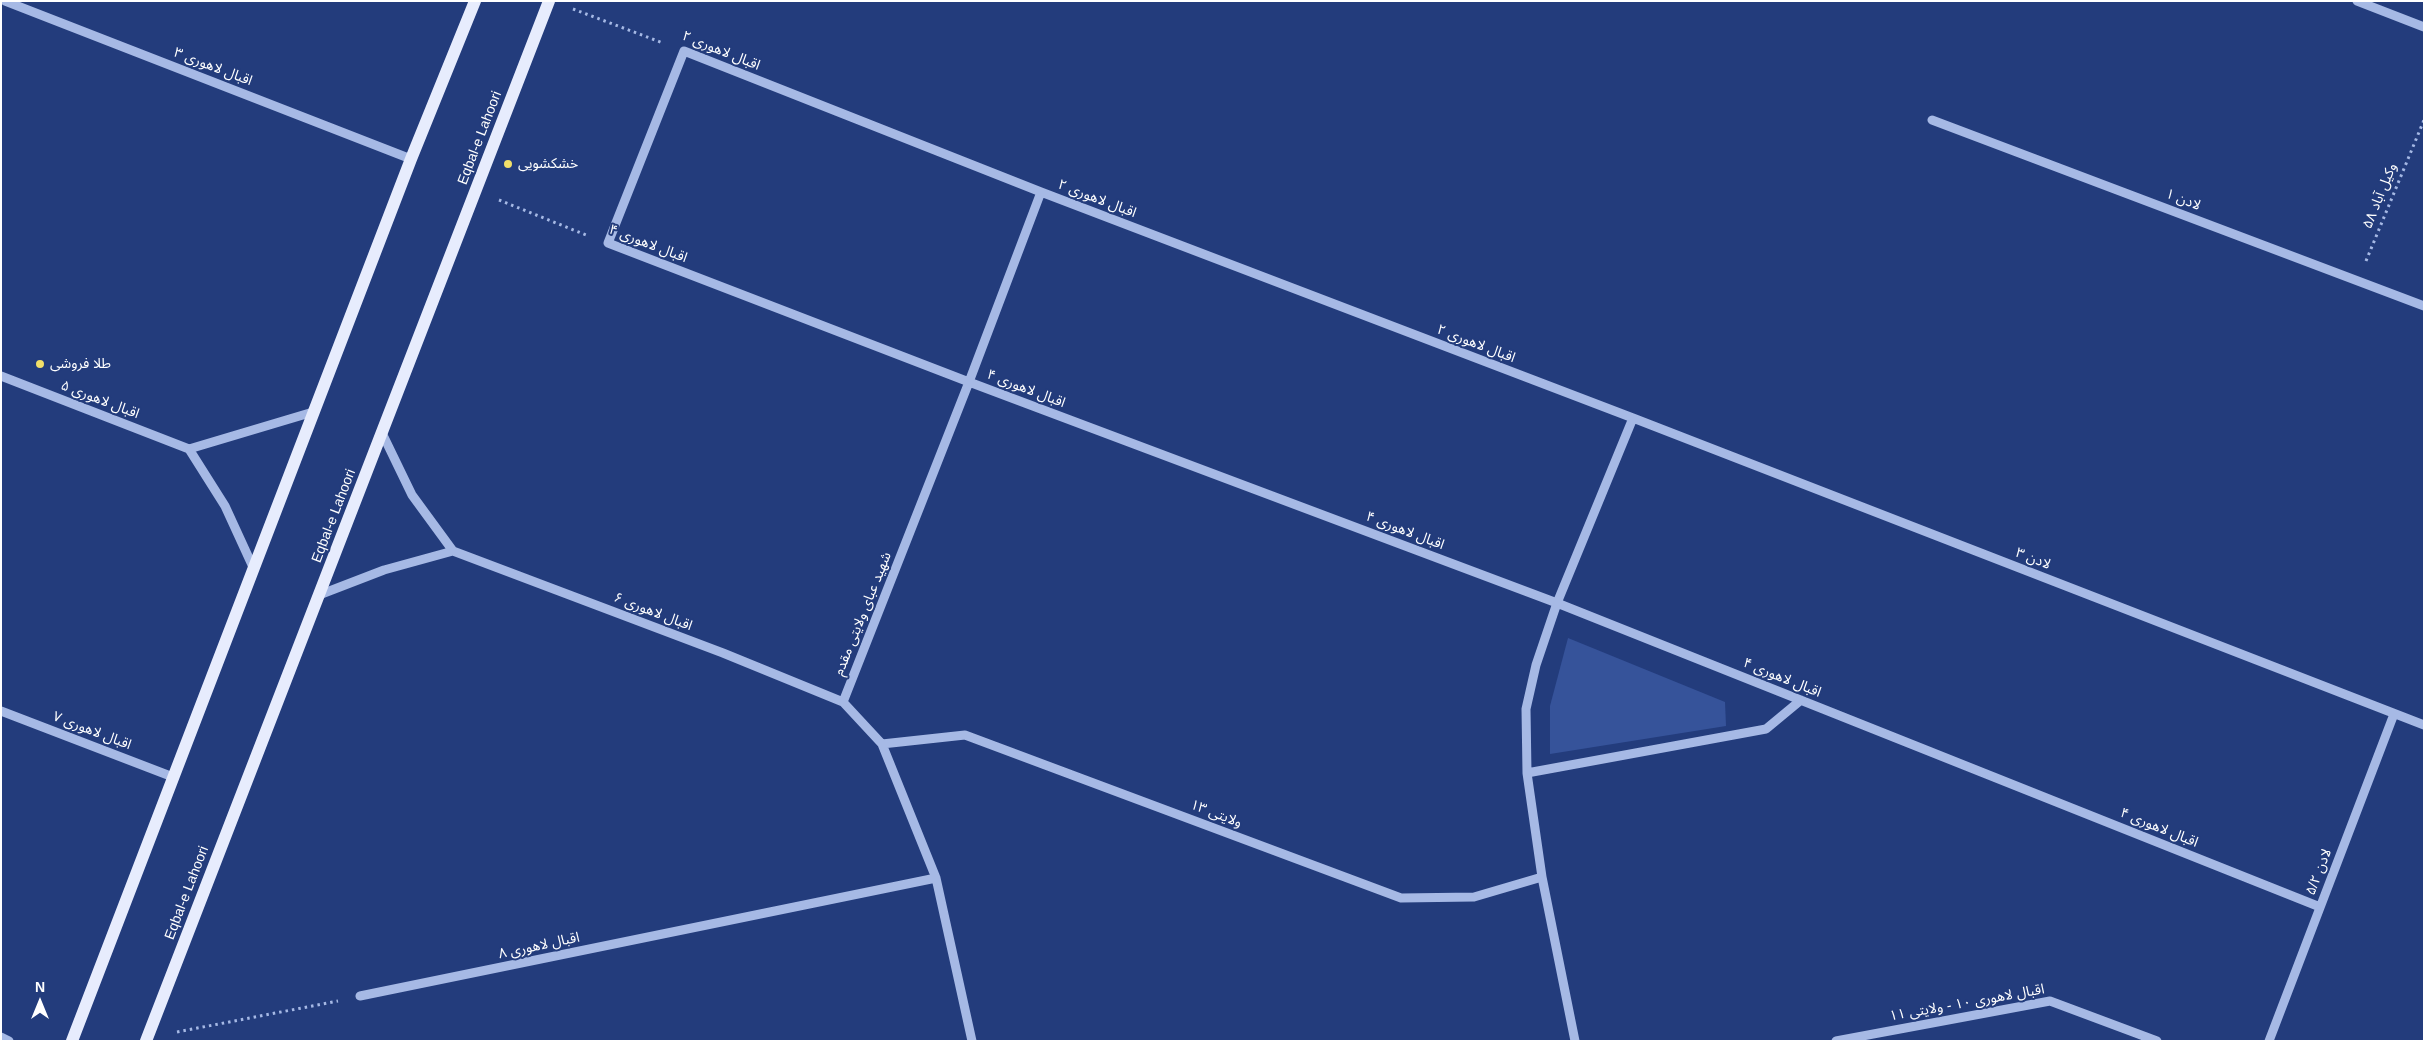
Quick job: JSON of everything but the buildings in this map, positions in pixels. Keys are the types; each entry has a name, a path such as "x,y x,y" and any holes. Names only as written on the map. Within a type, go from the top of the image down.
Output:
{"main road":[{"path":"72,1041 253,567 474,1"},
{"name":"Eqbal-e Lahoori","path":"146,1039 549,1"}],"street":[{"name":"اقبال لاهوری ۳","path":"5,1 411,159"},
{"path":"2357,1 2424,27"},
{"path":"608,243 684,51"},
{"name":"اقبال لاهوری ۲","path":"684,51 1041,192 1633,418"},
{"name":"لادن ۱","path":"1932,120 2424,306"},
{"name":"شهید عبای ولایتی مقدم","path":"843,702 969,382 1041,192"},
{"name":"اقبال لاهوری ۴","path":"608,243 969,382 1557,603 2320,907"},
{"name":"اقبال لاهوری ۵","path":"1,376 189,449"},
{"path":"253,567 225,506 189,449 313,412"},
{"path":"1575,1041 1542,877 1527,773 1526,709 1536,665 1557,603 1633,418"},
{"name":"لادن ۳","path":"1633,418 2424,725"},
{"path":"319,595 384,570 453,551 412,495 382,433"},
{"name":"اقبال لاهوری ۶","path":"453,551 723,653 843,702"},
{"path":"1527,773 1766,728 1801,700"},
{"path":"843,702 882,744 936,878 972,1041"},
{"name":"اقبال لاهوری ۷","path":"1,711 173,777"},
{"name":"لادن ۵/۲","path":"2269,1041 2394,714"},
{"name":"ولایتی ۱۳","path":"882,744 965,734 1400,898 1474,896 1542,877"},
{"name":"اقبال لاهوری ۸","path":"360,996 936,878"},
{"name":"اقبال لاهوری ۱۰ - ولایتی ۱۱","path":"1836,1041 2050,1000 2157,1041"},
{"path":"1,1038 9,1041"}],"path":[{"name":"اقبال لاهوری ۲","path":"571,8 684,51"},
{"name":"وکیل آباد ۵۸","path":"2358,281 2424,120"},
{"name":"اقبال لاهوری ۴","path":"476,191 608,243"},
{"path":"146,1039 360,996"}],"shaded area":[{"path":"1568,638 1725,702 1726,726 1550,754 1550,706"}],"place":[{"name":"خشکشویی","path":"508,164"},
{"name":"طلا فروشی","path":"40,364"}]}
